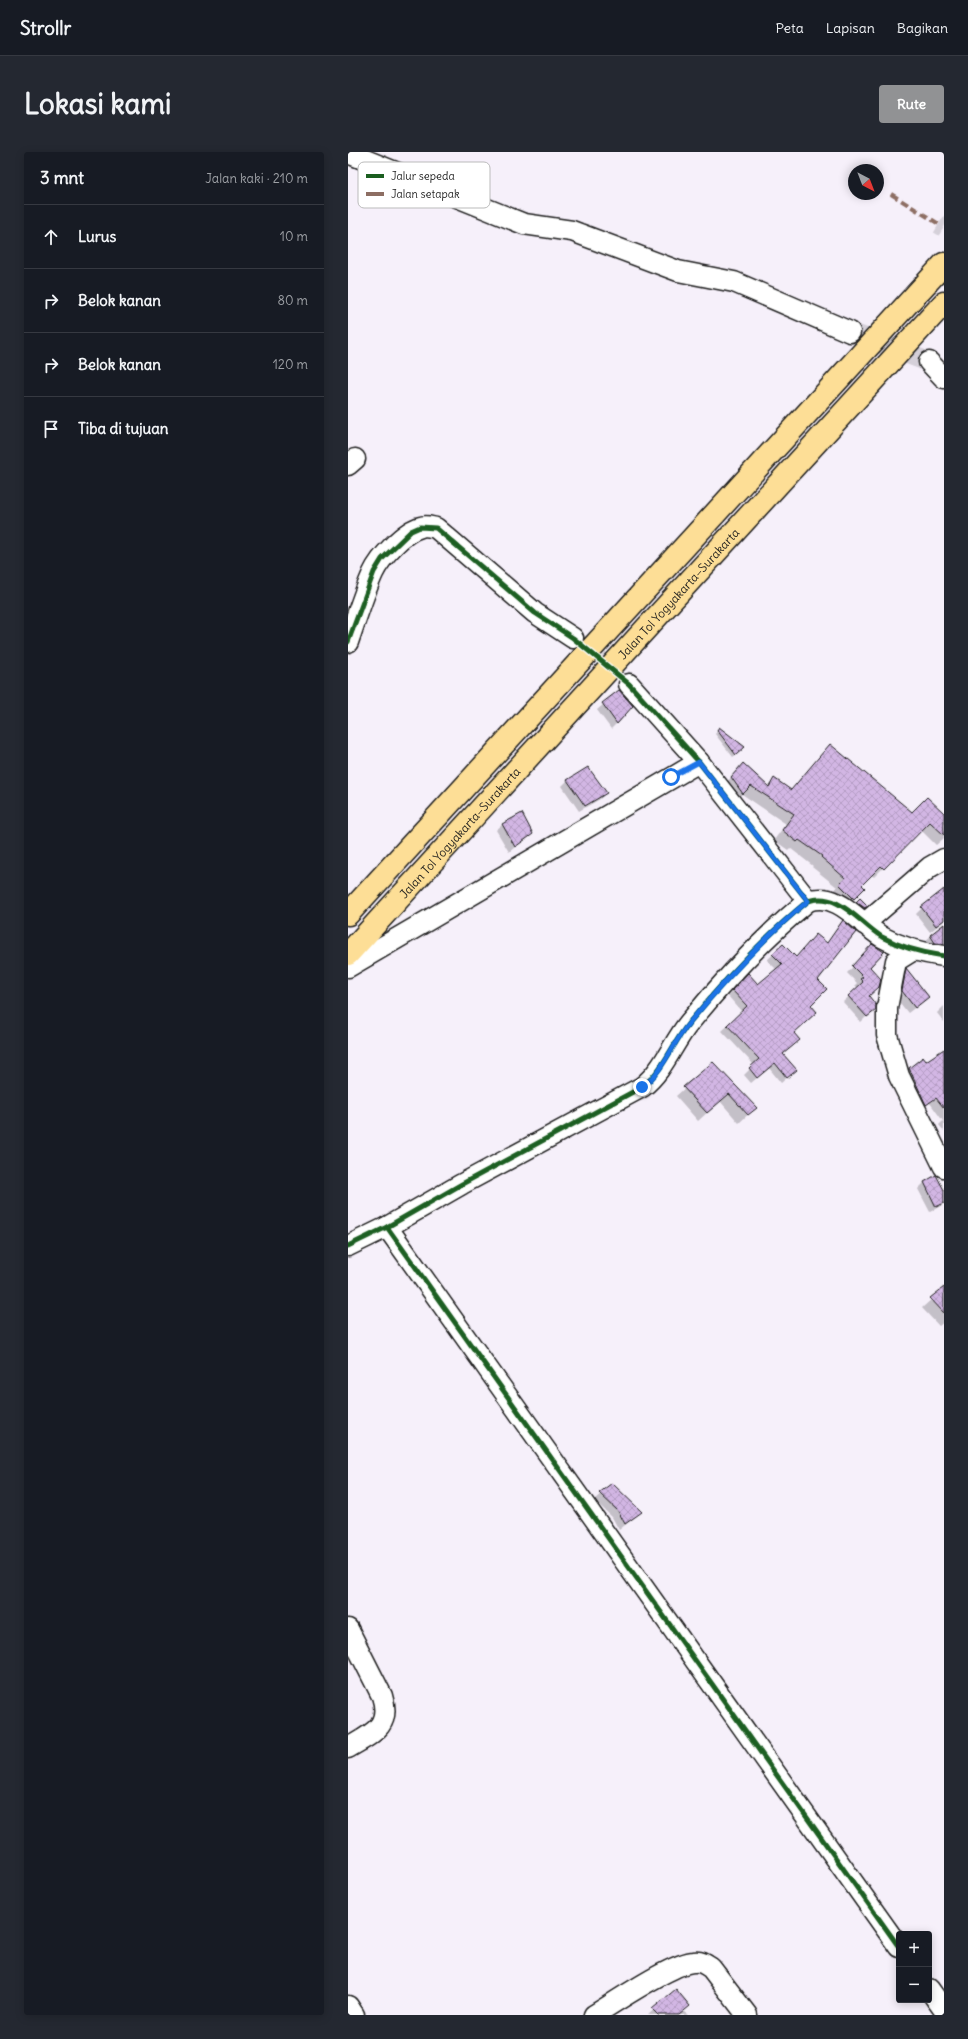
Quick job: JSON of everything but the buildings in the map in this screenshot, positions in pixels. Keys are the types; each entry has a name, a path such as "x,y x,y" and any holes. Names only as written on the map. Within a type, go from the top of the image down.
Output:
{"highway":[{"path":"348,914 944,264"},
{"name":"Jalan Tol Yogyakarta–Surakarta","path":"348,954 944,303"}],"street":[{"path":"348,153 370,162"},
{"path":"484,208 524,224 572,231 678,271 734,282 850,332"},
{"path":"929,362 944,378"},
{"path":"348,642 374,572 382,559 411,531 420,527 428,526 436,528 535,613 573,638"},
{"path":"629,684 699,762 808,901"},
{"path":"348,967 699,762"},
{"path":"864,924 930,867 944,859"},
{"path":"348,1246 387,1227 462,1184 649,1082 675,1047 687,1025 726,979 808,901 818,898 829,899 848,910 864,924 882,936 904,956 944,956"},
{"path":"904,956 888,1008 887,1035 899,1076 944,1167"},
{"path":"387,1227 896,1943"},
{"path":"348,1629 382,1696 386,1707 386,1716 381,1725 372,1734 348,1748"},
{"path":"594,2015 638,1988 684,1964 693,1962 703,1962 711,1968 747,2015"},
{"path":"932,1993 944,2010"},
{"path":"348,2006 354,2015"}],"tunnel":[{"path":"939,224 944,227"},
{"path":"850,332 929,362"},
{"path":"576,641 629,684"}],"marked path":[{"path":"891,194 939,224"}],"cycle path":[{"path":"348,642 374,572 382,559 411,531 420,527 436,528 535,613 573,638 629,684 699,762 808,901"},
{"path":"348,1246 387,1227 462,1184 642,1087 656,1073 683,1031 717,990 776,929 808,901 819,899 829,900 839,904 873,931 890,941 912,950 944,956"},
{"path":"387,1227 896,1943"}],"route":[{"path":"642,1087 649,1082 660,1069 675,1047 687,1025 726,979 791,915 808,901 699,762 671,777"}]}
